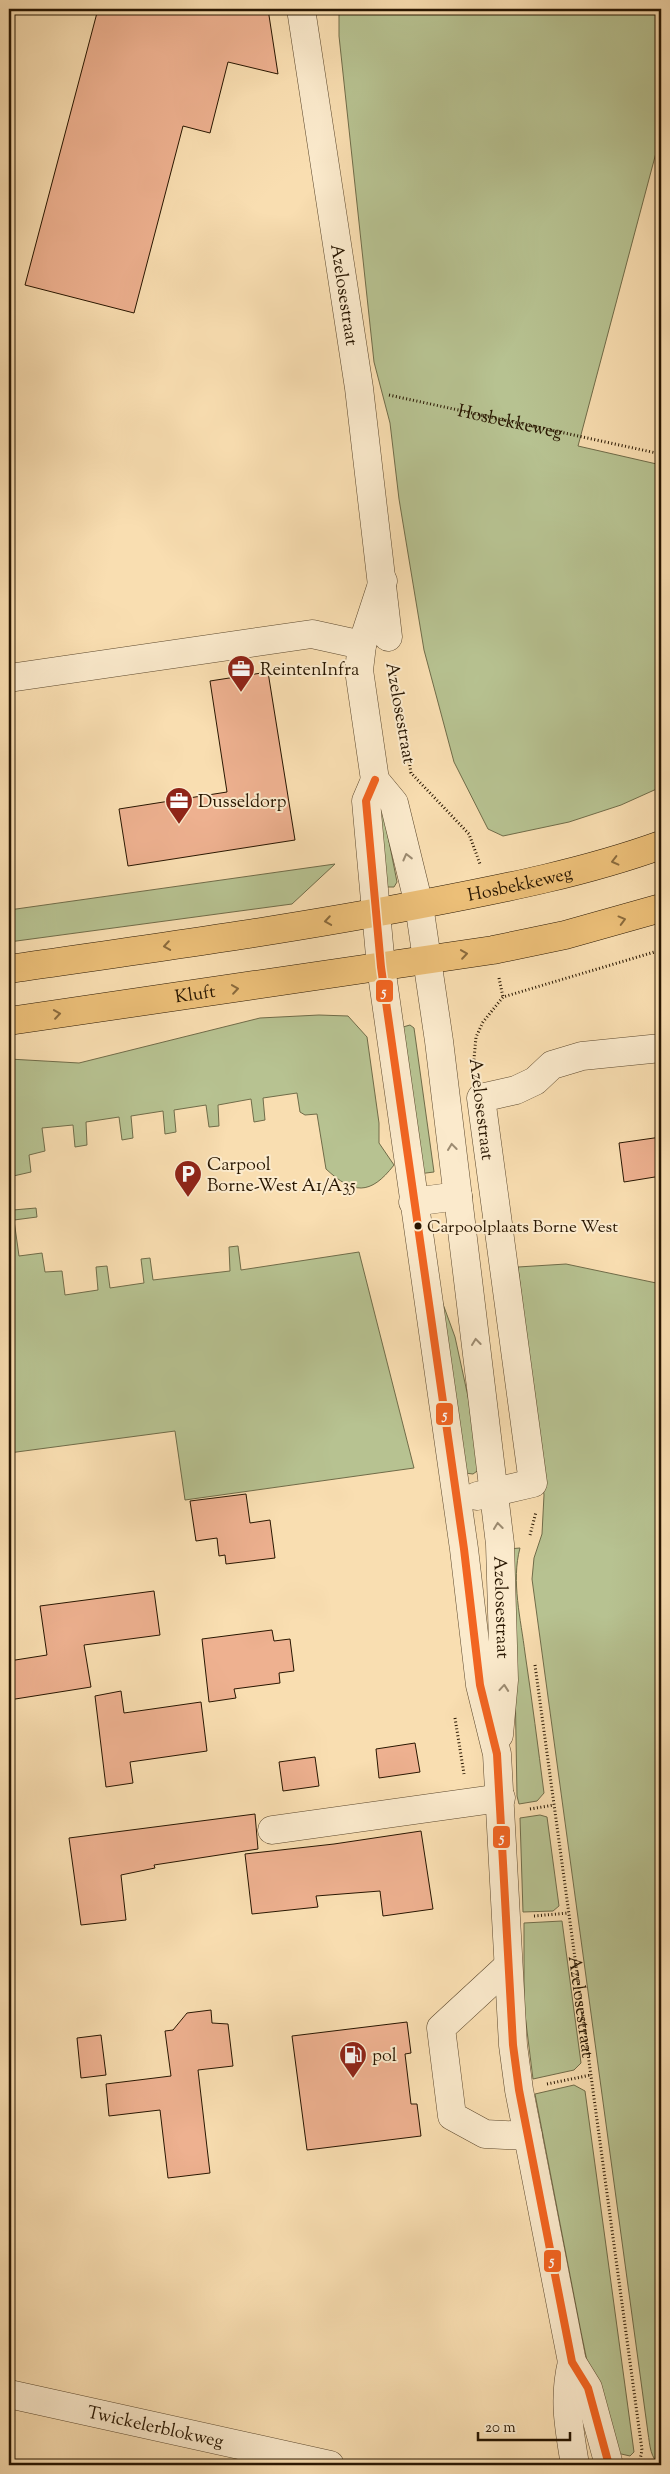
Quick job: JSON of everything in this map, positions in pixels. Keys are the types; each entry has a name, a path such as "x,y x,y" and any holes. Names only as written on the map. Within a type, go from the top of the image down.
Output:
{"main road":[{"name":"Hosbekkeweg","path":"376,913 483,892 623,859 661,845"},
{"path":"381,966 493,950 564,936 661,908"},
{"path":"9,969 376,913"},
{"name":"Kluft","path":"9,1021 381,966"}],"street":[{"name":"Azelosestraat","path":"301,9 359,388 383,581 388,637"},
{"name":"Azelosestraat","path":"383,581 362,645 359,670 375,780 394,803 418,905 439,1041 500,1544 504,1680 497,1754"},
{"path":"9,678 312,634 362,645"},
{"name":"Azelosestraat","path":"375,780 366,801 381,966 480,1685 497,1754 501,1798 512,2045 572,2362 588,2388 609,2465"},
{"path":"481,1098 516,1090 535,1081 552,1065 582,1056 661,1048"},
{"name":"Azelosestraat","path":"456,1500 534,1482 481,1098"},
{"path":"414,1202 458,1196"},
{"path":"272,1830 501,1798"},
{"path":"508,1967 441,2028 452,2116 485,2134 528,2136"},
{"name":"Azelosestraat","path":"572,2362 566,2388 569,2434 575,2465"},
{"name":"Twickelerblokweg","path":"9,2394 330,2465"}],"path":[{"name":"Hosbekkeweg","path":"359,388 661,454"},
{"name":"Azelosestraat","path":"388,637 411,773 469,834 480,859 483,892"},
{"path":"493,950 503,997 661,950"},
{"name":"Azelosestraat","path":"481,1098 474,1059 476,1037 488,1015 503,997"},
{"name":"Azelosestraat","path":"534,1656 642,2450 640,2460 648,2465"}],"green space":[{"path":"339,9 661,9 661,134 578,446 661,465 661,787 621,805 569,822 503,836 488,829 454,762 424,650 399,499 390,423 374,362 339,36"},
{"path":"374,801 381,801 397,882 394,887 387,887"},
{"path":"335,864 292,904 9,942 9,910"},
{"path":"319,1015 348,1016 367,1037 379,1123 379,1143 394,1165 377,1182 361,1188 353,1187 326,1169 317,1114 305,1115 300,1112 297,1093 263,1098 265,1120 254,1122 251,1099 218,1105 219,1126 209,1127 206,1105 174,1110 176,1132 165,1134 163,1111 131,1116 133,1138 122,1140 119,1117 86,1122 87,1145 75,1147 73,1125 42,1128 45,1151 29,1155 31,1172 9,1177 9,1059 79,1063 260,1018"},
{"path":"410,1025 414,1028 434,1172 418,1174 403,1027"},
{"path":"9,1180 13,1210 36,1208 37,1217 14,1220 19,1256 42,1253 45,1272 62,1271 65,1295 98,1290 96,1267 107,1266 110,1288 144,1283 141,1259 150,1258 153,1280 230,1271 229,1247 238,1246 241,1270 359,1252 414,1468 185,1500 175,1431 9,1453"},
{"path":"566,1264 661,1284 661,2465 655,2459 649,2442 532,1579 534,1558 542,1534 544,1495 518,1267"},
{"path":"439,1293 455,1337 482,1461 480,1469 473,1474 465,1473"},
{"path":"520,1548 516,1574 518,1600 544,1793 537,1801 519,1804 517,1796 514,1620 508,1549"},
{"path":"540,1815 547,1817 559,1906 553,1911 523,1912 520,1818"},
{"path":"562,1921 581,2063 574,2070 533,2079 524,2007 524,1923"},
{"path":"574,2085 585,2091 634,2452 630,2456 617,2453 587,2361 535,2094"}],"building":[{"path":"98,9 268,9 278,74 228,62 210,133 183,126 134,313 25,285"},
{"path":"268,672 295,840 128,866 119,809 227,792 210,681"},
{"path":"661,1137 661,1176 624,1182 619,1143"},
{"path":"246,1494 250,1523 270,1520 275,1558 226,1564 225,1555 219,1556 217,1538 196,1541 190,1501"},
{"path":"154,1591 160,1635 84,1645 91,1687 9,1700 9,1661 47,1655 40,1606"},
{"path":"272,1630 274,1641 290,1639 294,1671 279,1673 280,1683 234,1689 236,1698 209,1702 202,1639"},
{"path":"121,1691 124,1713 201,1702 207,1751 130,1762 133,1783 106,1787 95,1696"},
{"path":"415,1743 420,1772 379,1778 376,1749"},
{"path":"315,1757 319,1786 283,1791 279,1762"},
{"path":"255,1814 258,1849 154,1865 155,1868 121,1875 126,1920 81,1925 69,1838"},
{"path":"421,1831 433,1909 383,1916 380,1891 316,1896 318,1907 252,1914 245,1854 334,1844"},
{"path":"211,2010 212,2023 228,2024 233,2066 198,2070 210,2173 168,2178 160,2110 109,2116 106,2084 171,2076 165,2031 173,2030 187,2013"},
{"name":"pol","path":"407,2022 411,2053 405,2054 411,2104 417,2104 421,2136 307,2150 292,2036"},
{"path":"101,2035 106,2075 81,2078 77,2038"}],"transit line":[{"name":"5","path":"375,780 366,801 381,967 464,1549 480,1685 497,1754 513,2045 519,2090 572,2362 588,2388 609,2465"}],"place":[{"name":"ReintenInfra","path":"241,693"},
{"name":"Dusseldorp","path":"179,825"},
{"name":"Carpool Borne-West A1/A35","path":"188,1198"},
{"name":"Carpoolplaats Borne West","path":"418,1226"},
{"name":"pol","path":"353,2079"}]}
